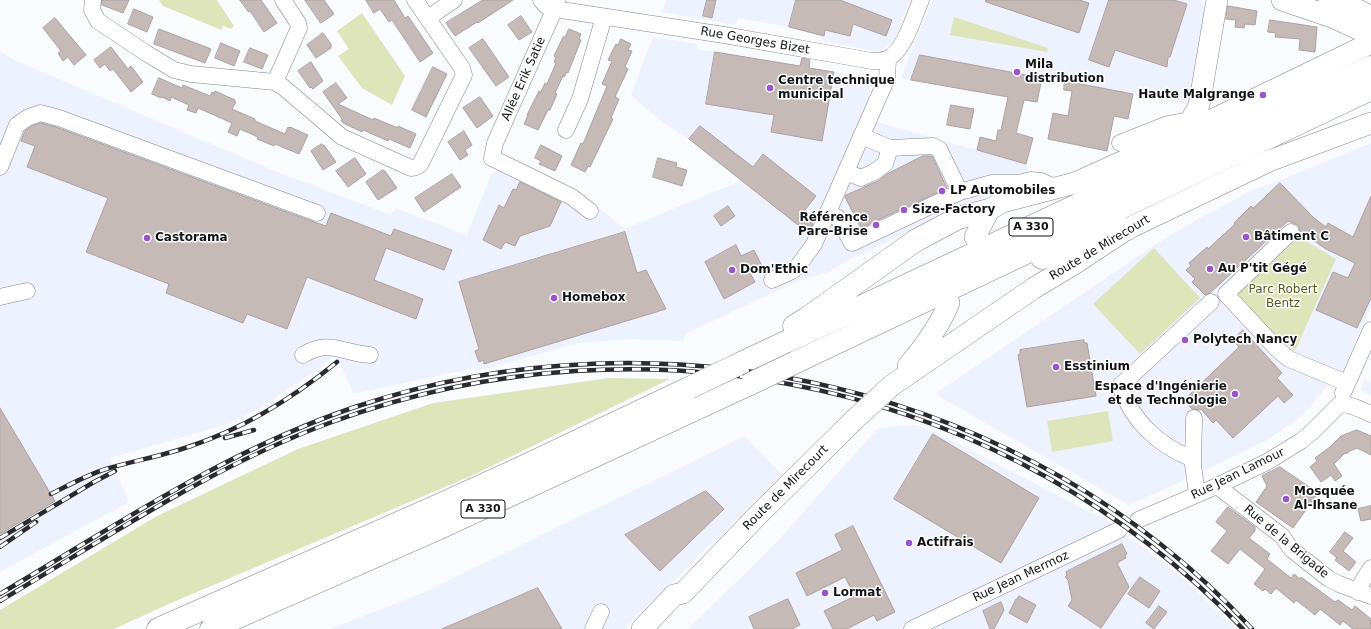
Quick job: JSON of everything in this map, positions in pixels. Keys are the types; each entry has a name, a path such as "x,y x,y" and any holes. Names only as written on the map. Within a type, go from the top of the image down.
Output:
{"highway":[{"name":"A 330","path":"211,629 449,524 796,362 943,299 1329,98 1371,67"},
{"name":"A 330","path":"158,629 441,504 689,388 733,364 1329,98 1371,90"},
{"path":"733,364 807,318 915,241 958,218 989,210"},
{"path":"943,299 1127,229"}],"main road":[{"path":"1185,128 1198,108 1202,94 1217,0"},
{"path":"1282,0 1327,8 1365,12"},
{"path":"1327,8 1340,29 1341,38 1338,49 1329,64"},
{"path":"1327,8 1371,35"},
{"path":"975,237 989,210 1002,202 1055,187 1076,183 1185,128 1329,64 1371,43"},
{"name":"Route de Mirecourt","path":"1348,131 1371,118"},
{"name":"Route de Mirecourt","path":"642,629 674,595 683,593 762,511 854,420 891,386 1034,288 1127,229 1269,161 1371,123"},
{"name":"Route de Mirecourt","path":"891,386 931,337 942,319 943,299"},
{"name":"Route de Mirecourt","path":"657,629 682,601 683,593"}],"street":[{"path":"93,0 92,10 98,21 151,57 174,70 191,74 275,82 283,87 342,138 411,168 418,167 464,75 462,68 415,0"},
{"path":"275,82 298,34 299,28 298,23 283,0"},
{"path":"428,18 454,0"},
{"path":"541,0 546,6 556,5"},
{"path":"772,280 792,271 804,259 814,244 887,78 888,59 904,40 921,0"},
{"name":"Rue Georges Bizet","path":"556,5 604,16 872,60 888,59"},
{"name":"Allée Erik Satie","path":"556,5 495,143 492,158 572,197 590,211"},
{"path":"566,130 580,99 604,16"},
{"path":"0,167 17,125 27,118 40,113 59,118 317,213"},
{"path":"1120,143 1168,124 1185,128"},
{"path":"861,136 890,148 933,146 939,149 960,192"},
{"path":"846,172 861,178 874,172 885,164 890,148"},
{"path":"828,212 838,218 852,243 960,192 992,182 1019,183 1031,180 1041,181 1055,187"},
{"path":"1193,459 1161,443 1148,432 1138,421 1130,408 1120,386 1292,232"},
{"path":"0,297 27,291"},
{"path":"1217,299 1277,348 1289,360 1347,383"},
{"name":"Rue Jean Lamour","path":"1138,520 1217,486 1266,462 1301,441 1317,428 1336,406 1340,404 1341,396 1371,330"},
{"path":"303,355 310,350 334,347 361,355 370,355"},
{"path":"1340,404 1354,406 1371,414"},
{"path":"1194,418 1193,465 1197,494"},
{"name":"Rue de la Brigade","path":"1217,486 1282,536 1291,549 1330,579 1365,594"},
{"name":"Rue Jean Mermoz","path":"920,627 1119,530"},
{"name":"Rue de la Brigade","path":"1365,594 1362,582 1371,568"},
{"path":"593,629 600,612"}],"shaded area":[{"path":"666,0 910,0 894,41 881,52 822,41 823,36 789,27 738,18 735,25 662,12"},
{"path":"932,0 1201,0 1205,8 1188,105 1043,76 1037,102 901,78"},
{"path":"653,37 698,44 697,49 845,74 845,76 867,80 870,88 869,108 873,121 1026,164 1032,185 995,194 969,203 853,258 828,272 796,282 685,334 683,341 628,339 578,343 486,369 470,369 353,394 341,365 334,356 317,370 261,407 241,418 214,428 110,458 129,502 0,572 0,51 14,60 275,171 391,215 395,208 467,235 492,173 500,171 508,154 561,182 593,203 624,229 741,181 689,139 662,122 631,95"},
{"name":"Polytech Nancy","path":"1371,143 1371,307 1340,377 1329,383 1312,405 1297,420 1265,441 1200,473 1199,465 1185,466 1185,480 1129,505 935,394 1153,246 1198,219 1253,190"},
{"path":"1365,379 1371,382 1371,395 1360,390"},
{"path":"916,425 940,434 1098,516 1102,516 1171,569 1199,593 1235,629 688,629 776,543 878,428"},
{"path":"745,436 782,475 624,629 330,629 425,592"}],"green space":[{"path":"159,0 217,0 234,26 231,29 223,26 221,30 163,6"},
{"path":"362,13 405,76 392,105 362,88 338,56 349,49 337,31"},
{"path":"954,17 1048,48 1047,52 950,35"},
{"name":"Parc Robert Bentz","path":"1299,237 1336,259 1295,351 1272,334 1236,296"},
{"path":"1154,248 1200,298 1140,354 1093,304"},
{"path":"609,378 670,379 471,476 171,603 114,629 0,629 0,610 157,516 298,449 433,403"},
{"path":"1108,411 1113,441 1052,452 1047,421"}],"building":[{"path":"102,0 129,0 123,13 102,5"},
{"path":"240,0 261,0 277,23 264,32 250,11 249,12"},
{"path":"305,0 324,0 334,14 321,23"},
{"path":"366,0 394,0 405,18 408,16 433,53 420,62 392,20 389,22 380,9 374,13"},
{"path":"483,0 513,0 455,36 446,23"},
{"path":"707,0 716,0 712,18 703,16"},
{"path":"796,0 840,0 892,20 886,36 853,24 850,36 825,30 824,36 789,27"},
{"path":"986,0 1079,0 1089,3 1079,33 986,2"},
{"path":"1109,0 1174,0 1187,4 1170,57 1168,57 1167,67 1115,50 1109,67 1089,60"},
{"path":"1228,6 1257,11 1255,25 1245,24 1244,28 1235,27 1236,20 1226,19"},
{"path":"134,9 153,17 147,32 128,24"},
{"path":"521,16 532,32 519,40 508,25"},
{"path":"55,18 86,55 74,65 68,57 63,61 58,53 61,51 43,28"},
{"path":"1270,20 1317,27 1315,52 1299,50 1300,39 1275,37 1276,33 1268,32"},
{"path":"159,29 211,49 205,63 154,44"},
{"path":"569,29 581,34 579,39 581,40 568,73 567,72 564,77 563,76 555,93 557,94 550,110 548,110 538,130 524,124 539,91 541,92 545,83 547,84 556,63 554,62 556,57 554,56 563,37 565,37"},
{"path":"323,33 331,44 331,48 316,58 307,45"},
{"path":"483,39 509,77 496,86 469,48"},
{"path":"621,39 631,44 628,50 632,51 625,67 628,69 615,97 619,99 611,118 613,119 590,167 588,166 585,172 571,165 581,143 583,144 607,86 602,84 612,61 608,60 616,44 618,45"},
{"path":"221,43 240,51 234,66 215,58"},
{"path":"111,47 128,69 131,66 143,82 131,92 113,69 110,71 105,64 100,68 94,60"},
{"path":"250,48 268,55 262,69 244,62"},
{"name":"Centre technique municipal","path":"715,52 800,66 802,58 810,60 809,68 834,72 822,141 771,132 774,115 706,104"},
{"path":"920,55 1042,78 1037,102 1024,100 1016,133 1033,138 1026,164 977,150 980,137 996,141 998,130 1001,130 1008,97 911,80"},
{"path":"311,62 323,81 313,89 311,87 310,88 298,71"},
{"path":"433,67 447,74 426,117 412,110"},
{"path":"159,78 182,88 183,85 210,96 212,92 214,93 215,91 235,100 234,101 236,102 232,109 255,119 255,121 285,134 288,127 290,127 308,135 299,154 275,144 274,146 257,139 258,137 240,129 237,136 228,132 232,123 198,108 196,113 187,110 189,105 171,97 170,101 152,94"},
{"path":"1065,81 1133,94 1128,119 1114,116 1107,151 1048,139 1053,113 1068,116 1072,91 1064,90"},
{"path":"336,83 347,98 338,104 373,120 374,118 416,134 410,148 389,139 388,141 363,130 362,132 343,123 341,121 342,119 323,92"},
{"path":"480,97 493,116 477,128 463,108"},
{"path":"951,105 974,109 970,129 947,125"},
{"path":"41,123 56,127 326,226 331,213 391,236 394,229 452,250 444,270 386,248 374,280 423,299 416,319 307,277 287,329 247,314 243,323 166,293 169,284 86,252 108,198 27,167 35,146 21,141 25,131 32,126"},
{"path":"700,126 753,167 763,154 816,196 801,215 813,224 808,233 689,139"},
{"path":"464,131 472,145 465,150 468,155 460,160 448,142"},
{"path":"322,144 336,162 323,170 311,151"},
{"path":"541,145 562,156 555,171 539,164 541,161 535,158"},
{"path":"923,156 932,156 947,188 861,228 845,197 846,195 878,181 887,174"},
{"path":"355,158 366,174 348,187 336,171"},
{"path":"658,158 677,163 676,167 687,170 682,186 653,177"},
{"path":"383,170 397,188 378,200 366,182"},
{"path":"452,174 461,187 424,212 415,198"},
{"path":"520,182 561,202 550,226 520,236 515,246 505,242 501,249 483,240 499,205 504,208 513,189 516,190"},
{"path":"1280,183 1314,218 1326,227 1328,223 1353,237 1371,196 1371,298 1357,328 1316,310 1333,272 1348,278 1355,263 1326,249 1300,231 1298,225 1288,221 1210,293 1205,295 1192,282 1195,279 1186,270 1191,266 1189,263 1207,247 1208,249 1235,224 1234,223 1251,206 1253,208"},
{"path":"728,206 735,216 721,226 714,216"},
{"name":"Homebox","path":"625,232 637,273 646,270 666,309 484,364 483,360 479,362 475,351 479,349 459,282"},
{"name":"Dom'Ethic","path":"736,245 741,256 754,250 762,266 750,273 755,282 724,299 705,262"},
{"name":"Espace d'Ingénierie et de Technologie","path":"1243,330 1282,373 1277,378 1293,395 1284,403 1278,396 1233,438 1216,420 1213,423 1201,409 1192,409 1184,400 1239,347 1233,340"},
{"name":"Esstinium","path":"1084,340 1084,343 1087,343 1096,396 1027,407 1018,355 1020,354 1020,350"},
{"path":"0,408 55,501 0,534"},
{"path":"1357,430 1371,436 1371,455 1357,448 1346,454 1345,453 1334,464 1342,476 1335,481 1331,475 1321,482 1310,467 1317,461 1315,458 1330,447 1341,436"},
{"path":"933,434 1039,498 1001,563 894,499"},
{"name":"Mosquée Al-Ihsane","path":"1280,467 1318,493 1293,528 1256,502 1267,486 1262,476"},
{"path":"706,491 724,509 660,571 625,535"},
{"path":"1371,506 1371,519 1361,521 1358,509"},
{"path":"1228,507 1255,527 1255,531 1249,538 1270,554 1267,559 1291,578 1294,574 1300,579 1301,577 1335,602 1338,600 1352,610 1355,606 1371,619 1371,629 1353,629 1343,621 1340,625 1320,609 1315,615 1296,600 1294,603 1276,588 1271,594 1265,589 1263,591 1254,584 1265,569 1240,549 1228,564 1211,551 1227,531 1216,522"},
{"path":"853,526 895,612 877,621 874,615 847,629 833,629 824,611 855,596 845,577 807,596 796,573 842,550 835,535"},
{"path":"1345,532 1353,538 1343,551 1356,562 1349,571 1335,560 1337,558 1330,552"},
{"path":"1122,544 1127,554 1125,555 1126,558 1117,563 1129,587 1101,628 1068,606 1072,600 1068,580 1065,577 1067,575 1066,572"},
{"path":"1140,577 1160,591 1149,608 1128,594"},
{"path":"538,588 562,629 442,629"},
{"path":"1019,596 1036,605 1027,623 1009,613"},
{"path":"788,599 800,625 792,629 754,629 749,617"},
{"path":"1001,602 1004,610 994,629 990,629 983,611"},
{"path":"1159,606 1167,612 1154,629 1146,623"}],"railway":[{"path":"51,494 99,471 178,450 208,440 248,422 303,388 337,362"},
{"path":"0,594 129,516 217,467 262,445 355,407 473,377 594,364 716,367 836,388 952,425 1061,477 1162,545 1252,629"},
{"path":"0,601 121,528 204,481 288,439 332,422 453,388 575,371 698,372 819,390 936,425 1047,477 1150,545 1243,629"},
{"path":"225,438 254,430"},
{"path":"0,538 115,471"},
{"path":"0,547 36,522"}],"place":[{"name":"Mila distribution","path":"1017,72"},
{"name":"Centre technique municipal","path":"770,88"},
{"name":"Haute Malgrange","path":"1263,95"},
{"name":"LP Automobiles","path":"942,191"},
{"name":"Size-Factory","path":"904,210"},
{"name":"Référence Pare-Brise","path":"876,225"},
{"name":"Bâtiment C","path":"1246,237"},
{"name":"Castorama","path":"147,238"},
{"name":"Au P'tit Gégé","path":"1210,269"},
{"name":"Dom'Ethic","path":"732,270"},
{"name":"Homebox","path":"554,298"},
{"name":"Polytech Nancy","path":"1185,340"},
{"name":"Esstinium","path":"1056,367"},
{"name":"Espace d'Ingénierie et de Technologie","path":"1235,394"},
{"name":"Mosquée Al-Ihsane","path":"1286,499"},
{"name":"Actifrais","path":"909,543"},
{"name":"Lormat","path":"825,593"}]}
